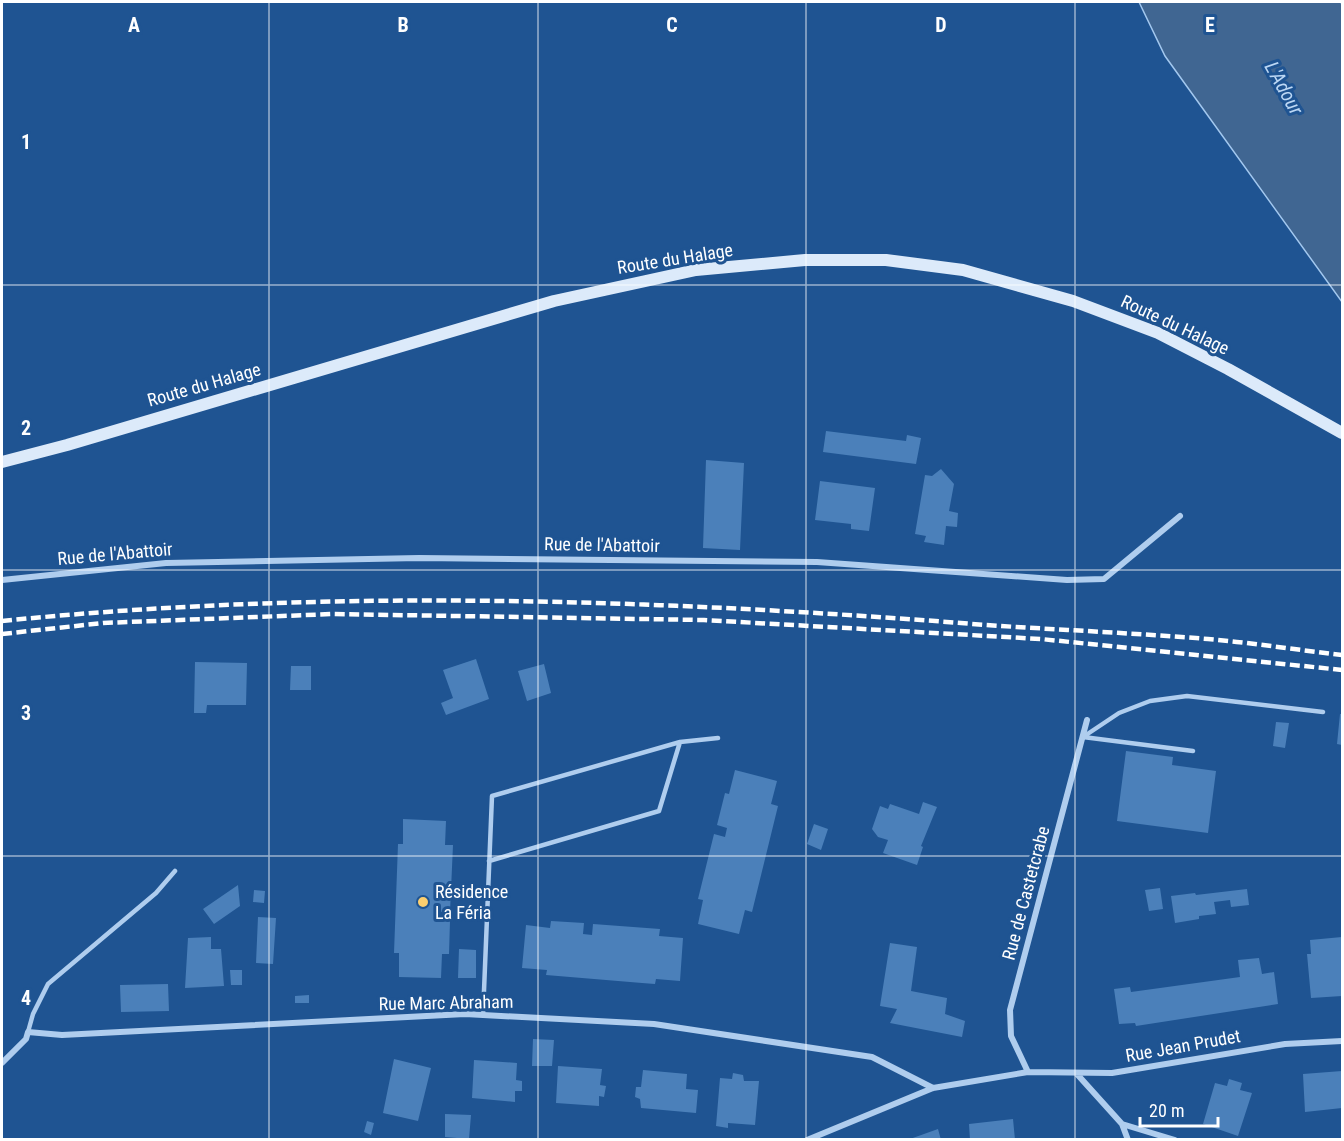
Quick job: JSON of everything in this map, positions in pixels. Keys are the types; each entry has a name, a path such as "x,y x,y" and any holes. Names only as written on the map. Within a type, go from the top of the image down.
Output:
{"main road":[{"name":"Route du Halage","path":"2,462 554,302 696,270 805,260 886,260 963,270 1073,301 1158,333 1342,433"}],"street":[{"name":"Rue de l'Abattoir","path":"2,580 166,563 419,558 817,562 1067,580 1104,579 1180,516"},
{"name":"Rue de Castetcrabe","path":"1028,1072 1011,1036 1010,1010 1087,720"},
{"name":"Rue Marc Abraham","path":"28,1032 62,1035 454,1014 654,1024 872,1057 933,1088"},
{"path":"2,1063 26,1039 28,1032"},
{"name":"Rue Jean Prudet","path":"807,1140 933,1088 1028,1072 1112,1073 1285,1044 1342,1041"},
{"path":"1076,1073 1122,1124 1128,1140"},
{"path":"1122,1124 1174,1140"}],"lane":[{"path":"1083,737 1119,713 1150,701 1187,696 1323,712"},
{"path":"1083,737 1193,751"},
{"path":"483,1015 492,796 680,742 718,738"},
{"path":"489,861 659,811 680,742"},
{"path":"28,1032 33,1014 48,984 156,893 175,871"}],"water":[{"name":"L'Adour","path":"1139,2 1341,2 1342,302 1165,56"}],"building":[{"path":"826,431 906,441 907,435 921,438 916,464 823,452"},
{"path":"706,460 744,463 740,550 703,548"},
{"path":"941,469 954,484 949,511 958,513 957,527 946,526 944,545 924,542 926,536 915,534 925,475 932,476"},
{"path":"820,481 875,488 869,531 851,529 851,524 815,520"},
{"path":"476,659 489,699 446,715 441,703 453,698 443,670"},
{"path":"195,662 247,663 246,705 207,705 206,713 194,713"},
{"path":"544,664 551,693 527,701 518,671"},
{"path":"291,666 311,666 311,690 290,690"},
{"path":"1340,714 1342,714 1342,745 1337,744"},
{"path":"1276,722 1289,723 1285,748 1273,746"},
{"path":"1126,751 1173,757 1172,765 1216,771 1208,833 1117,821"},
{"path":"735,770 777,781 771,804 778,806 752,912 745,910 739,934 698,924 703,900 698,899 714,834 725,837 727,828 717,825 725,793 729,794"},
{"path":"923,802 937,807 921,846 923,847 917,865 883,853 888,840 878,837 872,829 880,806 888,809 890,804 919,814"},
{"name":"Résidence La Féria","path":"403,819 446,821 445,845 453,845 450,912 439,912 439,920 450,921 449,954 442,954 441,978 399,977 399,953 394,953 398,844 403,844"},
{"path":"814,824 828,829 821,850 807,844"},
{"path":"238,885 240,906 214,924 203,909"},
{"path":"1160,888 1163,909 1149,911 1145,890"},
{"path":"1247,889 1249,905 1231,907 1230,900 1214,902 1216,914 1175,923 1171,896"},
{"path":"254,890 265,891 264,903 253,902"},
{"path":"258,917 276,918 273,964 256,963"},
{"name":"Résidence La Féria","path":"551,921 584,923 583,934 592,935 593,924 660,929 659,936 683,938 680,981 656,979 655,984 642,983 546,975 547,970 522,968 526,925 550,928"},
{"path":"211,937 211,949 221,949 224,986 185,988 188,938"},
{"path":"1342,937 1342,996 1311,998 1307,954 1311,954 1310,940"},
{"path":"890,943 917,947 911,991 947,998 945,1014 965,1021 962,1037 890,1023 897,1009 880,1006"},
{"path":"459,949 476,950 476,978 458,978"},
{"path":"1259,958 1262,974 1274,972 1278,1004 1136,1026 1135,1023 1119,1024 1114,989 1130,987 1131,992 1240,977 1238,960"},
{"path":"230,970 242,970 242,985 231,985"},
{"path":"168,984 169,1011 121,1012 120,985"},
{"path":"309,995 309,1003 295,1003 295,996"},
{"path":"533,1039 554,1040 552,1066 532,1066"},
{"path":"394,1059 431,1068 418,1121 383,1113"},
{"path":"474,1060 517,1063 516,1080 522,1081 522,1091 515,1091 515,1102 472,1098"},
{"path":"558,1066 602,1069 600,1085 606,1086 604,1097 599,1096 599,1106 556,1103"},
{"path":"643,1070 687,1074 686,1089 698,1090 696,1113 641,1108 640,1099 635,1097 636,1087 641,1087"},
{"path":"1342,1071 1342,1108 1305,1112 1303,1074"},
{"path":"733,1073 743,1075 744,1081 759,1081 755,1125 728,1123 728,1128 716,1126 720,1078 732,1079"},
{"path":"1229,1079 1242,1083 1240,1090 1252,1093 1238,1136 1203,1124 1215,1083 1227,1086"},
{"path":"445,1114 471,1115 469,1139 445,1137"},
{"path":"1013,1119 1015,1140 970,1140 969,1124"},
{"path":"367,1121 374,1123 371,1135 364,1132"},
{"path":"938,1129 941,1140 910,1140 910,1139"}],"railway":[{"path":"2,621 247,604 370,601 617,604 863,616 1180,637 1242,642 1342,655"},
{"path":"2,634 103,623 333,614 704,620 1041,639 1342,670"}],"place":[{"name":"Résidence La Féria","path":"423,902"}]}
